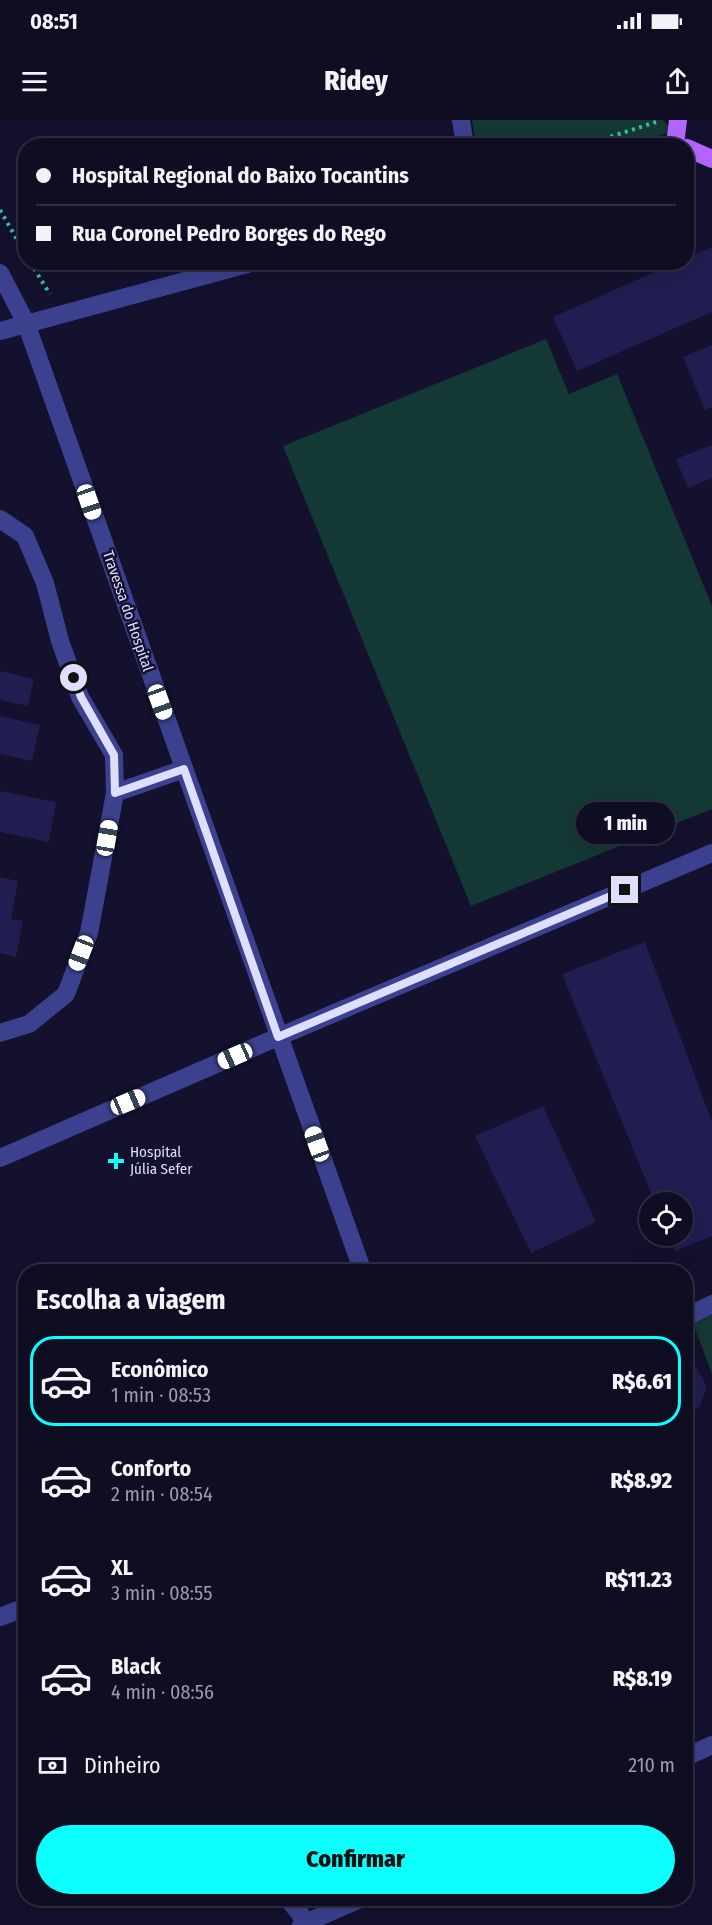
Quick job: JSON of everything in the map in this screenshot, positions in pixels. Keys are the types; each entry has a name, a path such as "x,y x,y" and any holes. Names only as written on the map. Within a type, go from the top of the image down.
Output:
{"main road":[{"path":"676,138 678,120"},
{"path":"694,151 712,159"}],"street":[{"path":"461,120 464,138"},
{"path":"0,332 225,270"},
{"name":"Travessa do Hospital","path":"0,273 26,324 360,1264"},
{"path":"0,519 25,536 45,583 60,641 81,697 114,755 115,793 88,933 66,994 28,1024 0,1033"},
{"path":"115,793 184,769"},
{"path":"0,1158 712,853"},
{"path":"693,1314 712,1304"},
{"path":"0,1617 18,1610"},
{"path":"693,1754 712,1745"},
{"path":"293,1906 306,1924 345,1906"}],"path":[{"path":"607,138 658,122 656,120"},
{"path":"0,210 18,241"},
{"path":"35,270 50,294"}],"green space":[{"path":"472,120 663,120 673,132 651,138 475,138"},
{"path":"546,339 569,394 617,374 712,606 712,809 471,906 283,446"},
{"path":"712,1312 712,1374 693,1324 693,1321"}],"building":[{"path":"712,247 712,312 577,371 553,317 659,270 694,270 694,255"},
{"path":"712,345 712,407 705,410 683,357"},
{"path":"712,445 712,478 688,488 676,459"},
{"path":"0,671 34,679 28,706 0,700"},
{"path":"0,716 40,725 32,761 0,754"},
{"path":"0,791 56,802 49,842 0,832"},
{"path":"0,877 18,881 11,919 23,921 16,957 0,953"},
{"path":"645,942 712,1122 712,1236 693,1244 693,1192 651,1192 562,974"},
{"path":"543,1106 596,1222 531,1253 475,1136"},
{"path":"673,1246 687,1246 675,1251"},
{"path":"693,1367 697,1368 707,1387 699,1408 693,1411"}],"place":[{"name":"Hospital Júlia Sefer","path":"116,1161"}],"route":[{"path":"74,678 81,697 114,755 115,793 184,769 278,1037 625,890"}]}
